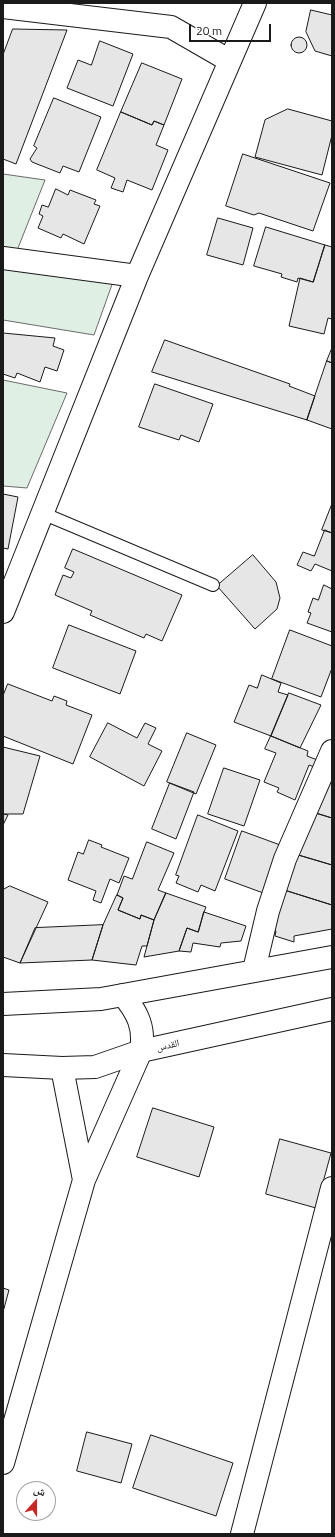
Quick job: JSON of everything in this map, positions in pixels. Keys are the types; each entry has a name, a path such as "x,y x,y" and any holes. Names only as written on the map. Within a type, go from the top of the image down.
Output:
{"street":[{"path":"3,612 10,574 42,513 137,276 255,3"},
{"path":"3,7 171,27 230,61"},
{"path":"3,258 137,276"},
{"path":"254,970 268,911 285,859 332,751"},
{"path":"3,1004 101,999 332,957"},
{"path":"3,1463 84,1180 141,1051 143,1031 138,1016 123,995"},
{"name":"القدس","path":"3,1066 62,1068 95,1067 141,1051 332,1009"},
{"path":"62,1068 84,1180"},
{"path":"242,1534 332,1188"}],"lane":[{"path":"42,513 213,585"}],"green space":[{"path":"3,174 45,180 16,253 3,251"},
{"path":"3,265 114,279 94,335 3,320"},
{"path":"3,380 67,393 27,488 3,486"}],"building":[{"path":"311,10 332,15 332,56 315,51 306,32"},
{"path":"13,29 67,30 16,164 3,159 3,55"},
{"path":"299,37 305,39 307,45 305,51 299,53 293,51 291,45 293,39"},
{"path":"100,41 133,54 113,106 67,88 78,60 91,65"},
{"path":"142,63 182,79 164,125 154,121 152,125 121,112"},
{"path":"54,98 101,117 79,172 63,166 60,173 32,162 30,159 37,148 34,146"},
{"path":"288,109 332,121 332,135 322,175 255,157 265,120"},
{"path":"121,112 152,125 154,121 164,125 156,145 168,150 152,190 127,180 123,192 111,188 115,178 97,170"},
{"path":"243,154 330,183 313,231 259,213 254,215 226,206"},
{"path":"56,189 68,195 70,190 96,200 94,204 100,206 84,244 63,234 61,238 38,228 43,216 39,214 42,205 48,207"},
{"path":"218,218 253,228 243,265 207,255"},
{"path":"266,227 325,245 313,282 298,278 297,282 281,277 282,274 254,266"},
{"path":"325,245 332,247 332,319 328,318 324,334 289,326 300,278 313,282"},
{"path":"3,333 55,338 53,346 64,350 57,371 45,367 40,382 17,373 15,378 3,374"},
{"path":"165,340 290,384 289,386 315,396 307,420 152,372"},
{"path":"332,348 332,363 327,361"},
{"path":"327,361 332,363 332,429 307,420"},
{"path":"155,384 213,404 199,442 181,435 179,440 139,427"},
{"path":"3,494 18,497 8,549 3,548"},
{"path":"332,504 332,533 322,530"},
{"path":"325,530 332,533 332,571 315,564 311,571 297,565 303,552 314,556"},
{"path":"73,549 182,595 162,641 146,634 144,638 90,615 92,611 55,595 63,575 71,578 74,572 65,568"},
{"path":"253,555 276,582 280,598 277,609 255,629 217,586"},
{"path":"324,585 332,589 332,632 307,623 311,613 308,612 313,598 318,600"},
{"path":"69,625 136,651 120,694 53,668"},
{"path":"290,630 332,646 332,668 321,697 272,679"},
{"path":"262,675 281,683 278,692 288,695 271,736 234,722 249,685 257,688"},
{"path":"8,684 52,701 54,696 67,701 66,705 92,715 73,764 3,736 3,696"},
{"path":"289,693 321,705 300,748 271,736"},
{"path":"108,723 137,738 145,723 156,728 148,744 162,751 144,786 90,757"},
{"path":"187,733 216,745 196,794 167,782"},
{"path":"271,736 308,751 307,756 320,761 317,768 309,765 295,800 277,792 279,788 264,782 276,753 265,749"},
{"path":"3,747 40,756 23,814 3,814"},
{"path":"224,768 260,780 244,826 208,814"},
{"path":"332,773 332,818 313,812"},
{"path":"170,783 194,792 176,839 152,829"},
{"path":"315,813 332,818 332,865 295,854"},
{"path":"3,814 8,815 3,825"},
{"path":"198,815 238,831 215,891 201,885 198,892 176,883 179,876 176,875"},
{"path":"242,831 283,846 266,894 225,879"},
{"path":"89,840 102,845 101,847 129,858 119,883 110,879 101,903 93,900 96,891 68,880 78,852 83,854"},
{"path":"147,842 174,853 158,890 166,893 154,920 141,915 140,919 118,910 123,898 117,895 124,876 132,879"},
{"path":"295,854 332,865 332,905 281,889"},
{"path":"10,886 48,902 20,963 3,957 3,890"},
{"path":"281,889 332,905 332,929 294,936 294,942 275,936 276,931 269,930"},
{"path":"166,893 206,907 198,932 187,928 179,951 144,957 154,920"},
{"path":"117,895 123,898 118,910 140,919 141,915 154,920 147,946 142,946 136,965 92,960 103,925"},
{"path":"204,912 246,926 241,941 221,943 220,947 193,943 191,952 179,951 187,928 198,932"},
{"path":"103,925 92,960 20,963 35,928"},
{"path":"153,1108 214,1127 199,1177 137,1157"},
{"path":"280,1139 331,1153 316,1208 266,1194"},
{"path":"3,1288 9,1290 3,1312"},
{"path":"87,1432 132,1444 121,1483 77,1471"},
{"path":"151,1435 233,1463 216,1516 133,1488"}]}
